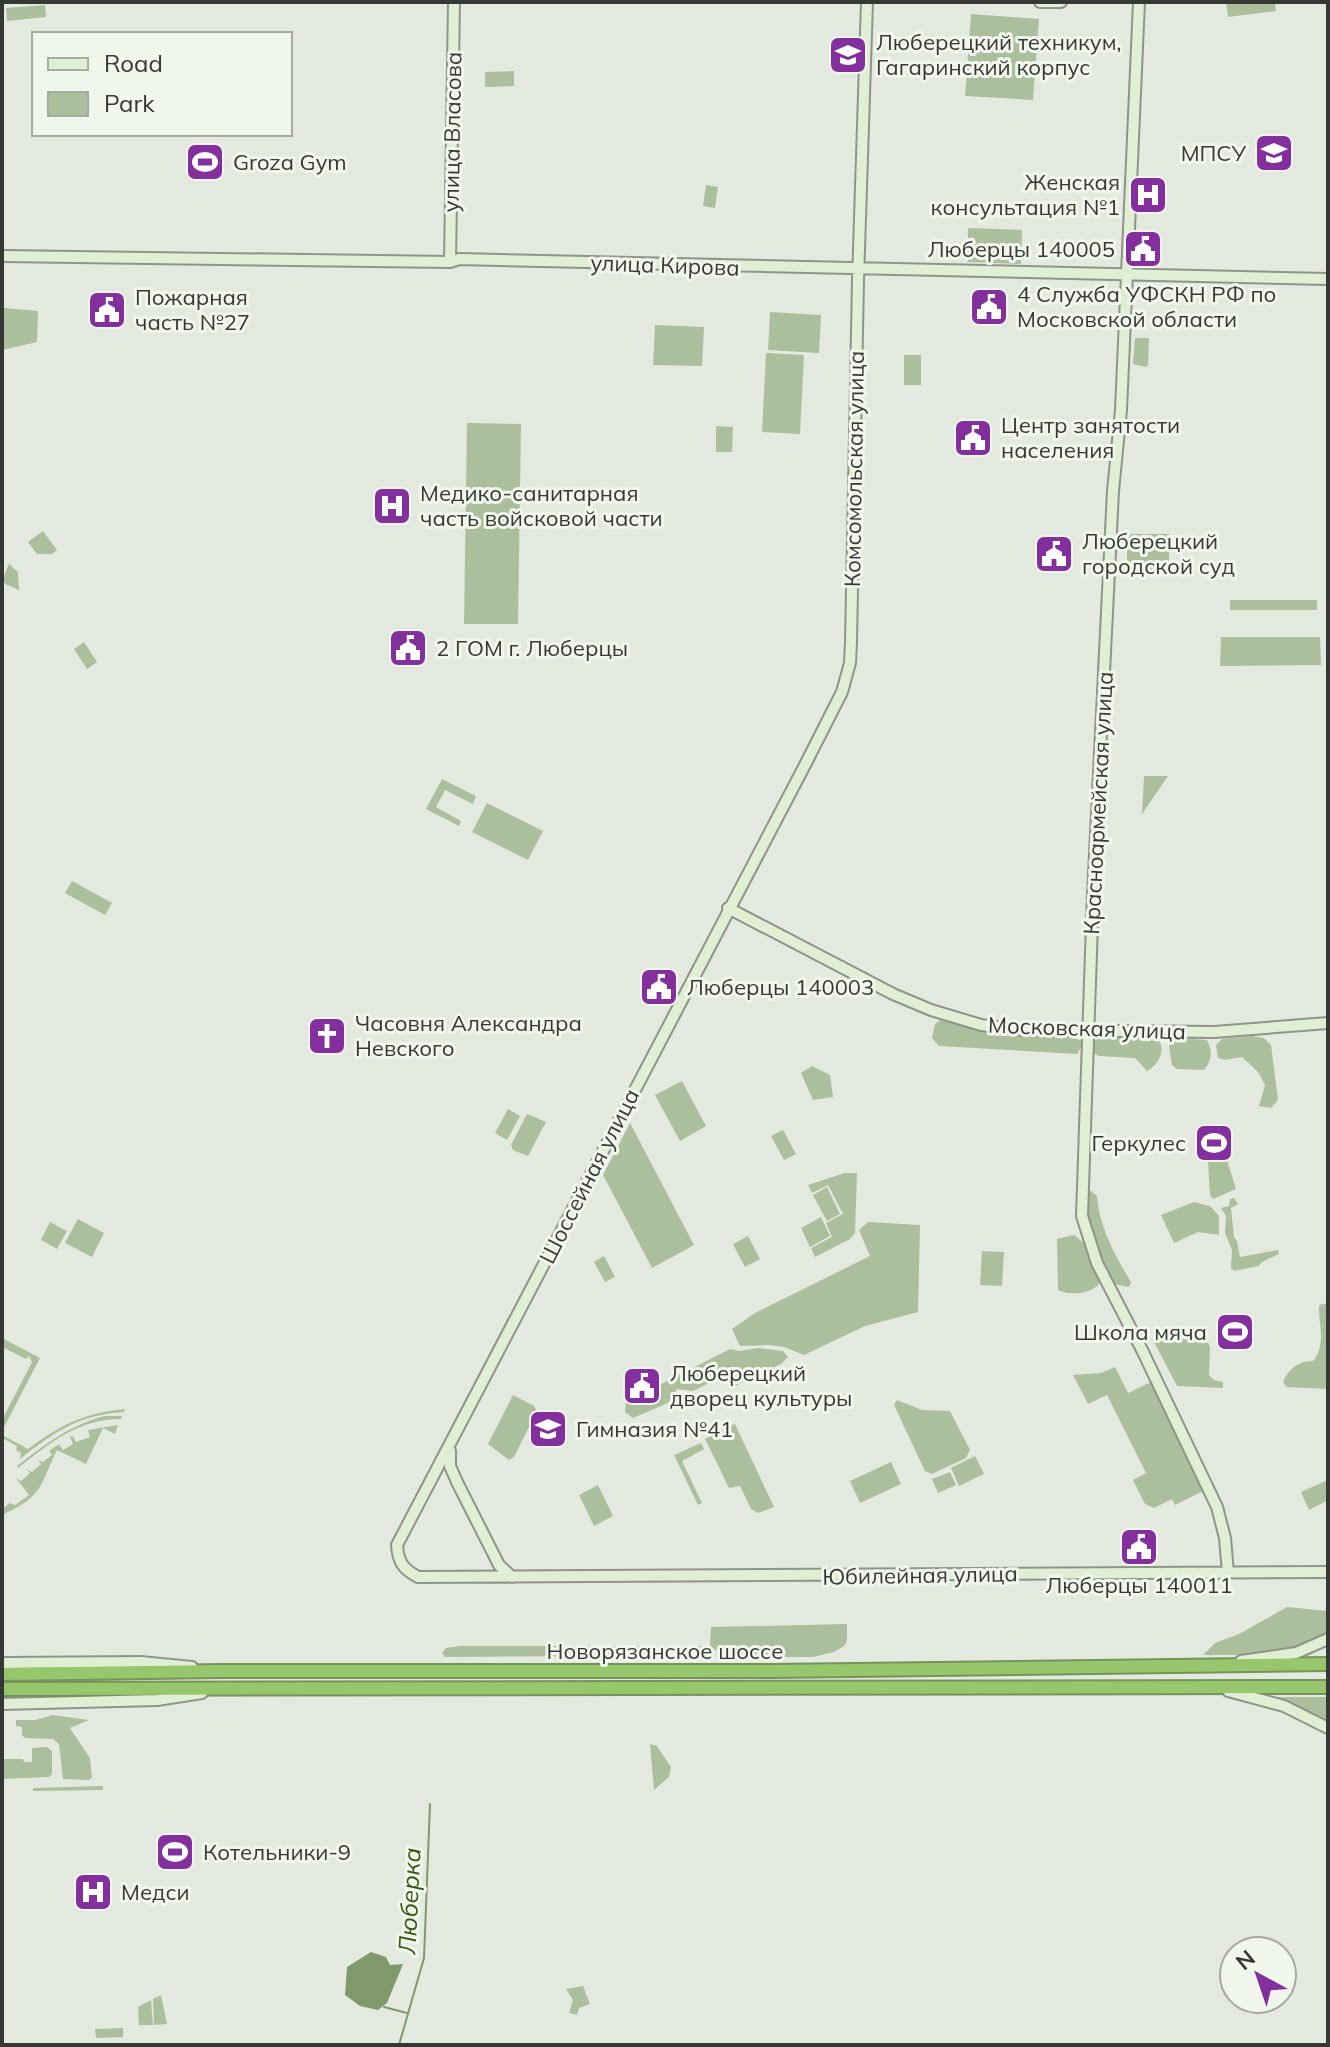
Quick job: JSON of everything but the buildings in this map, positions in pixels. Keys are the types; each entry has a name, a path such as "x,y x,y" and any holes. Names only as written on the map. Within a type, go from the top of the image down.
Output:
{"highway":[{"name":"Новорязанское шоссе","path":"2,1674 772,1671 1328,1664"},
{"name":"Новорязанское шоссе","path":"2,1689 1328,1687"}],"street":[{"name":"улица Власова","path":"450,262 454,2"},
{"name":"Комсомольская улица","path":"728,908 842,692 850,663 867,2"},
{"path":"1040,2 1061,2"},
{"name":"Красноармейская улица","path":"1139,2 1121,410 1106,614 1082,1187 1084,1228 1097,1263 1217,1507 1225,1538 1228,1573"},
{"name":"улица Кирова","path":"2,256 450,262 459,259 1328,279"},
{"name":"Московская улица","path":"728,908 893,994 931,1010 981,1025 1024,1030 1233,1032 1328,1023"},
{"name":"Шоссейная улица","path":"494,1577 418,1577 401,1565 397,1545 728,908"},
{"path":"450,1445 450,1463 457,1482 499,1565 512,1577"},
{"path":"429,1484 439,1478 457,1482"},
{"path":"494,1577 499,1572 499,1565"},
{"name":"Юбилейная улица","path":"494,1577 1328,1572"},
{"path":"1229,1664 1296,1653 1328,1639"},
{"path":"2,1663 141,1662 222,1671"},
{"path":"1194,1686 1260,1698 1328,1728"},
{"path":"2,1704 157,1700 228,1688"}],"green space":[{"path":"1226,2 1275,2 1276,11 1228,17"},
{"path":"45,5 46,17 7,21 6,8"},
{"path":"971,14 1039,19 1033,100 965,96"},
{"path":"514,71 514,86 485,87 485,72"},
{"path":"706,185 718,187 715,208 703,206"},
{"path":"968,228 1022,230 1021,264 968,262"},
{"path":"2,305 4,308 38,311 37,342 2,350"},
{"path":"770,312 821,315 819,353 768,350"},
{"path":"655,325 704,327 702,366 653,365"},
{"path":"1135,338 1149,338 1146,367 1133,364"},
{"path":"766,353 804,355 800,434 762,432"},
{"path":"904,355 921,355 921,385 904,385"},
{"path":"467,423 521,424 518,624 464,624"},
{"path":"716,426 733,427 732,452 716,452"},
{"path":"43,531 57,550 52,554 37,554 28,542"},
{"path":"1127,534 1169,534 1169,573 1127,574"},
{"path":"9,564 18,572 19,590 5,584 3,578"},
{"path":"1230,600 1317,600 1317,610 1230,610"},
{"path":"1221,637 1320,637 1321,665 1220,666"},
{"path":"84,642 97,662 87,669 74,649"},
{"path":"1144,776 1168,776 1142,814"},
{"path":"442,779 476,796 473,804 445,790 436,807 461,821 459,826 426,809"},
{"path":"487,803 543,831 528,860 472,832"},
{"path":"72,881 112,903 105,915 65,893"},
{"path":"940,1020 1006,1036 1070,1036 1084,1042 1077,1054 939,1046 932,1038 935,1024"},
{"path":"1104,1037 1158,1038 1160,1057 1147,1071 1135,1058 1099,1056 1093,1053 1093,1040"},
{"path":"1181,1038 1207,1040 1211,1056 1204,1070 1177,1069 1172,1065 1171,1041"},
{"path":"1264,1038 1271,1045 1278,1100 1271,1108 1259,1106 1265,1085 1258,1072 1242,1057 1218,1058 1216,1045 1222,1039"},
{"path":"812,1066 830,1075 833,1097 813,1100 801,1073"},
{"path":"682,1081 706,1126 680,1141 655,1095"},
{"path":"508,1109 520,1116 507,1140 495,1133"},
{"path":"527,1114 546,1122 528,1156 513,1150 511,1145"},
{"path":"630,1123 694,1245 652,1268 603,1175"},
{"path":"783,1130 796,1154 784,1160 771,1136"},
{"path":"1227,1160 1236,1189 1213,1199 1210,1195 1208,1162"},
{"path":"845,1173 857,1173 855,1233 850,1239 815,1257 811,1248 832,1237 826,1223 843,1214 828,1185 812,1193 808,1185"},
{"path":"827,1187 840,1214 827,1221 813,1195"},
{"path":"1091,1191 1097,1196 1104,1230 1131,1282 1129,1287 1114,1284 1097,1252 1088,1218 1087,1193"},
{"path":"1234,1198 1238,1204 1231,1208 1240,1257 1278,1250 1279,1254 1259,1266 1234,1271 1231,1268 1232,1250 1225,1233 1226,1216 1221,1208 1229,1206 1230,1199"},
{"path":"1194,1202 1210,1206 1219,1216 1219,1235 1198,1232 1174,1243 1161,1215"},
{"path":"821,1217 830,1236 810,1247 801,1228"},
{"path":"78,1219 104,1233 92,1257 65,1243"},
{"path":"50,1222 67,1231 57,1249 41,1240"},
{"path":"868,1222 920,1225 918,1312 865,1326 804,1355 784,1347 740,1346 732,1329 755,1313 870,1256 859,1230"},
{"path":"1074,1235 1085,1244 1100,1283 1086,1292 1058,1290 1057,1239"},
{"path":"748,1236 760,1259 745,1267 733,1244"},
{"path":"982,1251 1004,1252 1002,1286 980,1285"},
{"path":"604,1256 615,1277 605,1282 594,1262"},
{"path":"1328,1303 1328,1389 1286,1387 1283,1381 1292,1369 1303,1362 1313,1361 1317,1355 1321,1341 1319,1305"},
{"path":"1156,1337 1207,1340 1210,1347 1209,1375 1223,1382 1223,1388 1177,1386 1154,1342"},
{"path":"2,1338 40,1358 2,1431 2,1420 32,1362 29,1356 26,1359 2,1349"},
{"path":"730,1349 783,1351 788,1357 781,1364 735,1386 717,1379 693,1391 677,1389 668,1403 633,1418 625,1412 626,1402"},
{"path":"1115,1367 1128,1393 1151,1382 1203,1491 1175,1505 1172,1499 1154,1508 1145,1504 1133,1480 1146,1473 1107,1395 1088,1404 1073,1375 1101,1373"},
{"path":"513,1395 534,1406 537,1411 514,1457 509,1460 488,1444"},
{"path":"897,1400 922,1410 950,1411 970,1450 966,1458 932,1474 925,1471 894,1405"},
{"path":"125,1409 124,1412 93,1417 68,1426 20,1459 17,1446 2,1438 2,1435 28,1449 73,1422 97,1414"},
{"path":"105,1416 122,1416 121,1419 91,1423 65,1434 18,1468 58,1436"},
{"path":"735,1424 774,1507 758,1513 751,1509 740,1486 729,1488 705,1439"},
{"path":"118,1425 115,1434 103,1428 86,1464 57,1450 33,1496 2,1515 2,1509 10,1503 15,1505 29,1495 16,1478 21,1481 30,1473 26,1469 32,1472 41,1464 38,1460 43,1462 52,1455 49,1451 59,1444 63,1450 73,1444 70,1437 73,1436 76,1442 90,1437 88,1430"},
{"path":"701,1443 704,1449 682,1461 702,1503 698,1505 674,1455"},
{"path":"975,1456 984,1474 959,1486 951,1468"},
{"path":"891,1462 901,1484 860,1503 850,1481"},
{"path":"950,1472 956,1485 938,1493 932,1479"},
{"path":"1328,1480 1328,1500 1309,1510 1301,1492"},
{"path":"598,1485 613,1516 594,1526 579,1495"},
{"path":"1287,1607 1328,1611 1328,1635 1293,1650 1258,1655 1203,1655 1215,1643 1239,1634"},
{"path":"847,1624 844,1646 813,1657 732,1657 711,1648 629,1648 604,1656 445,1657 442,1653 446,1648 460,1646 710,1646 711,1627"},
{"path":"1274,1697 1328,1697 1328,1724 1273,1698"},
{"path":"53,1715 89,1720 70,1728 90,1758 92,1778 63,1779 59,1744 53,1739 25,1738 22,1727 16,1726 16,1720 35,1720"},
{"path":"650,1744 657,1746 671,1767 669,1777 654,1790"},
{"path":"47,1747 52,1751 52,1774 49,1777 2,1779 2,1759 32,1762 32,1748"},
{"path":"103,1786 103,1790 33,1791 33,1788"},
{"path":"583,1986 590,2004 579,2008 577,2015 569,2013 573,2000 566,1989"},
{"path":"161,1995 167,2024 154,2025 153,1999"},
{"path":"151,2000 153,2025 139,2025 138,2007"},
{"path":"123,2028 123,2037 96,2038 95,2029"}],"shaded area":[{"path":"371,1952 386,1957 390,1965 403,1964 387,2003 378,2010 360,2006 345,1995 347,1967"}],"waterway":[{"name":"Люберка","path":"399,2045 424,1958 430,1804"},
{"path":"384,2007 407,2013"}],"place":[{"name":"Люберецкий техникум, Гагаринский корпус","path":"848,55"},
{"name":"МПСУ","path":"1274,153"},
{"name":"Groza Gym","path":"205,162"},
{"name":"Женская консультация №1","path":"1148,195"},
{"name":"Люберцы 140005","path":"1143,249"},
{"name":"4 Служба УФСКН РФ по Московской области","path":"989,307"},
{"name":"Пожарная часть №27","path":"107,310"},
{"name":"Центр занятости населения","path":"973,438"},
{"name":"Медико-санитарная часть войсковой части","path":"392,506"},
{"name":"Люберецкий городской суд","path":"1054,554"},
{"name":"2 ГОМ г. Люберцы","path":"408,648"},
{"name":"Люберцы 140003","path":"659,987"},
{"name":"Часовня Александра Невского","path":"327,1036"},
{"name":"Геркулес","path":"1214,1143"},
{"name":"Школа мяча","path":"1235,1332"},
{"name":"Люберецкий дворец культуры","path":"642,1386"},
{"name":"Гимназия №41","path":"548,1429"},
{"name":"Люберцы 140011","path":"1139,1547"},
{"name":"Котельники-9","path":"175,1852"},
{"name":"Медси","path":"93,1892"}]}
